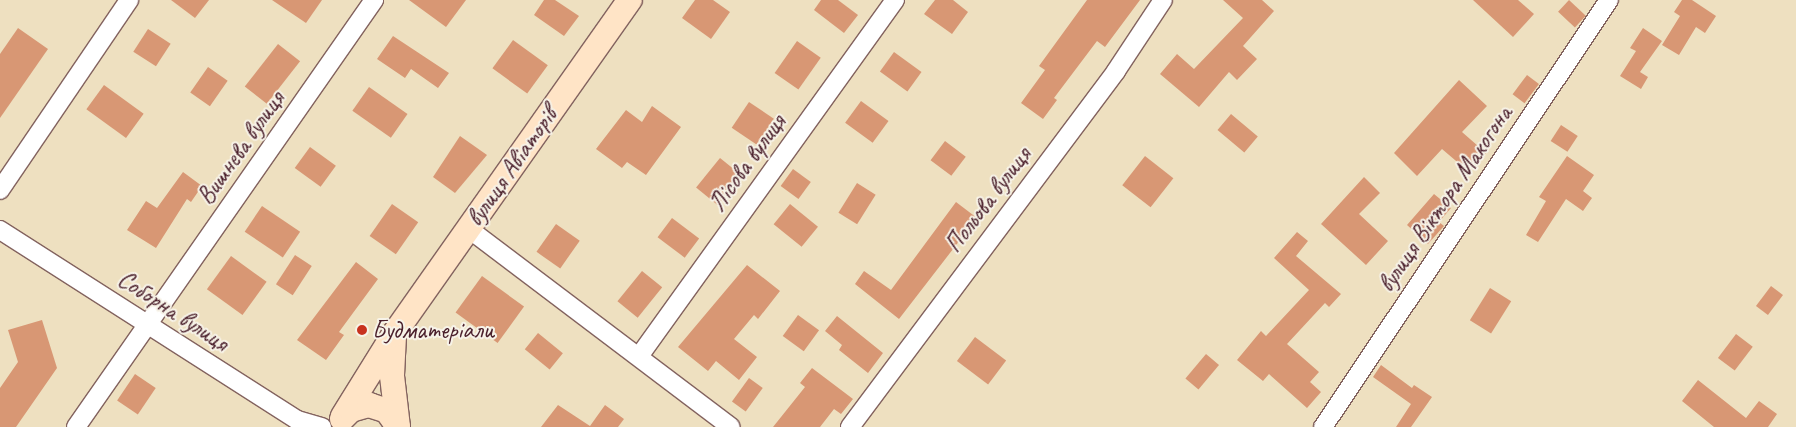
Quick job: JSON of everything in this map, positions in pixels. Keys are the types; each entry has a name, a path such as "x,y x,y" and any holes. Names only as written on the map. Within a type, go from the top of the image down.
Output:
{"main road":[{"name":"вулиця Авіаторів","path":"340,422 394,334 630,0"},
{"path":"394,334 392,376 398,427"},
{"path":"340,422 351,410 369,405 387,411 398,427"}],"street":[{"path":"0,190 129,0"},
{"name":"Вишнева вулиця","path":"76,427 374,0"},
{"name":"Лісова вулиця","path":"640,355 895,0"},
{"name":"Польова вулиця","path":"850,427 1116,71 1163,0"},
{"name":"вулиця Віктора Макогона","path":"1323,427 1609,0"},
{"path":"469,229 640,355 731,427"},
{"name":"Соборна вулиця","path":"0,230 297,420 322,427"}],"building":[{"path":"171,0 209,0 195,18"},
{"path":"272,0 322,0 306,23"},
{"path":"409,0 466,0 446,27"},
{"path":"544,0 555,0 579,16 564,36 534,15"},
{"path":"695,0 713,0 730,12 711,39 682,18"},
{"path":"821,0 838,0 858,15 844,33 814,10"},
{"path":"935,0 953,0 968,12 952,34 924,14"},
{"path":"1087,0 1140,0 1105,47 1097,41 1054,98 1057,100 1043,119 1021,103 1045,70 1039,66"},
{"path":"1223,0 1262,0 1274,11 1243,46 1257,59 1237,80 1229,72 1199,107 1160,74 1177,54 1194,69 1243,18"},
{"path":"1473,0 1518,0 1534,14 1513,37"},
{"path":"1569,0 1586,16 1575,27 1558,12"},
{"path":"1682,0 1692,0 1716,16 1705,33 1696,27 1679,55 1662,45 1680,16 1674,12"},
{"path":"18,28 48,49 0,118 0,54"},
{"path":"1643,28 1662,41 1640,72 1648,77 1641,89 1620,76 1636,51 1630,48"},
{"path":"148,29 171,44 156,66 133,52"},
{"path":"393,36 449,73 438,88 411,69 405,78 377,59"},
{"path":"513,40 548,65 527,94 492,68"},
{"path":"797,41 821,58 798,90 775,73"},
{"path":"278,44 300,61 267,104 245,87"},
{"path":"894,52 922,72 907,91 880,71"},
{"path":"208,67 228,81 210,106 190,92"},
{"path":"1527,75 1539,84 1525,103 1513,94"},
{"path":"1459,80 1487,106 1462,132 1486,153 1469,172 1442,149 1417,176 1394,153"},
{"path":"104,85 144,114 126,138 86,109"},
{"path":"369,87 408,114 391,138 352,111"},
{"path":"861,101 889,121 873,143 845,123"},
{"path":"749,102 774,119 757,144 732,128"},
{"path":"652,106 681,127 646,175 627,162 622,168 596,149 626,110 642,122"},
{"path":"1231,114 1258,136 1244,153 1218,130"},
{"path":"1561,125 1578,136 1567,152 1551,141"},
{"path":"460,136 487,155 455,193 433,177"},
{"path":"945,141 966,157 951,176 931,160"},
{"path":"310,147 336,166 321,187 295,168"},
{"path":"1145,156 1173,178 1151,207 1122,185"},
{"path":"1567,156 1594,175 1583,191 1592,198 1583,211 1566,199 1538,242 1526,235 1546,201 1539,197"},
{"path":"720,158 742,176 718,205 696,188"},
{"path":"793,169 811,182 798,199 781,186"},
{"path":"183,172 202,186 191,202 187,199 156,248 127,230 146,201 157,208"},
{"path":"1364,177 1380,193 1359,214 1388,241 1366,265 1321,224"},
{"path":"857,183 876,195 857,224 838,213"},
{"path":"1434,194 1451,208 1439,222 1444,226 1428,244 1407,225"},
{"path":"956,202 977,218 899,319 855,284 864,271 891,290"},
{"path":"392,204 418,222 396,254 370,236"},
{"path":"790,204 818,227 802,247 774,224"},
{"path":"262,206 300,232 283,257 245,232"},
{"path":"672,218 699,238 685,258 658,237"},
{"path":"556,224 580,241 560,268 536,252"},
{"path":"1297,232 1308,241 1296,256 1341,294 1329,307 1325,303 1287,344 1319,372 1310,382 1321,392 1307,408 1269,374 1263,381 1237,360 1261,331 1266,336 1309,290 1274,258"},
{"path":"295,255 312,266 293,295 276,284"},
{"path":"231,256 267,282 242,315 207,289"},
{"path":"356,262 378,279 339,332 344,335 326,360 297,340"},
{"path":"747,265 780,291 758,319 754,315 734,339 757,357 739,380 716,361 708,371 678,347"},
{"path":"642,271 662,287 638,318 617,301"},
{"path":"482,276 524,307 498,343 456,312"},
{"path":"1771,286 1783,295 1768,315 1756,306"},
{"path":"1490,288 1511,301 1491,333 1470,320"},
{"path":"798,315 819,330 804,351 783,336"},
{"path":"837,316 883,353 868,373 839,350 842,345 825,331"},
{"path":"42,320 57,368 16,427 0,427 0,388 18,362 8,330"},
{"path":"538,333 563,353 550,369 525,349"},
{"path":"1736,334 1753,347 1735,371 1718,358"},
{"path":"975,337 1006,360 988,384 957,361"},
{"path":"1206,354 1219,365 1198,389 1185,379"},
{"path":"1381,365 1412,388 1414,385 1432,397 1411,427 1396,427 1411,404 1373,377"},
{"path":"812,368 853,399 841,414 834,409 820,427 773,427 805,387 800,383"},
{"path":"135,374 156,388 138,415 117,401"},
{"path":"749,378 763,388 746,411 732,401"},
{"path":"1698,380 1746,418 1759,401 1777,414 1768,427 1714,427 1682,401"},
{"path":"558,405 590,426 605,405 624,419 618,427 541,427"}],"place":[{"name":"Будматеріали","path":"362,330"}]}
